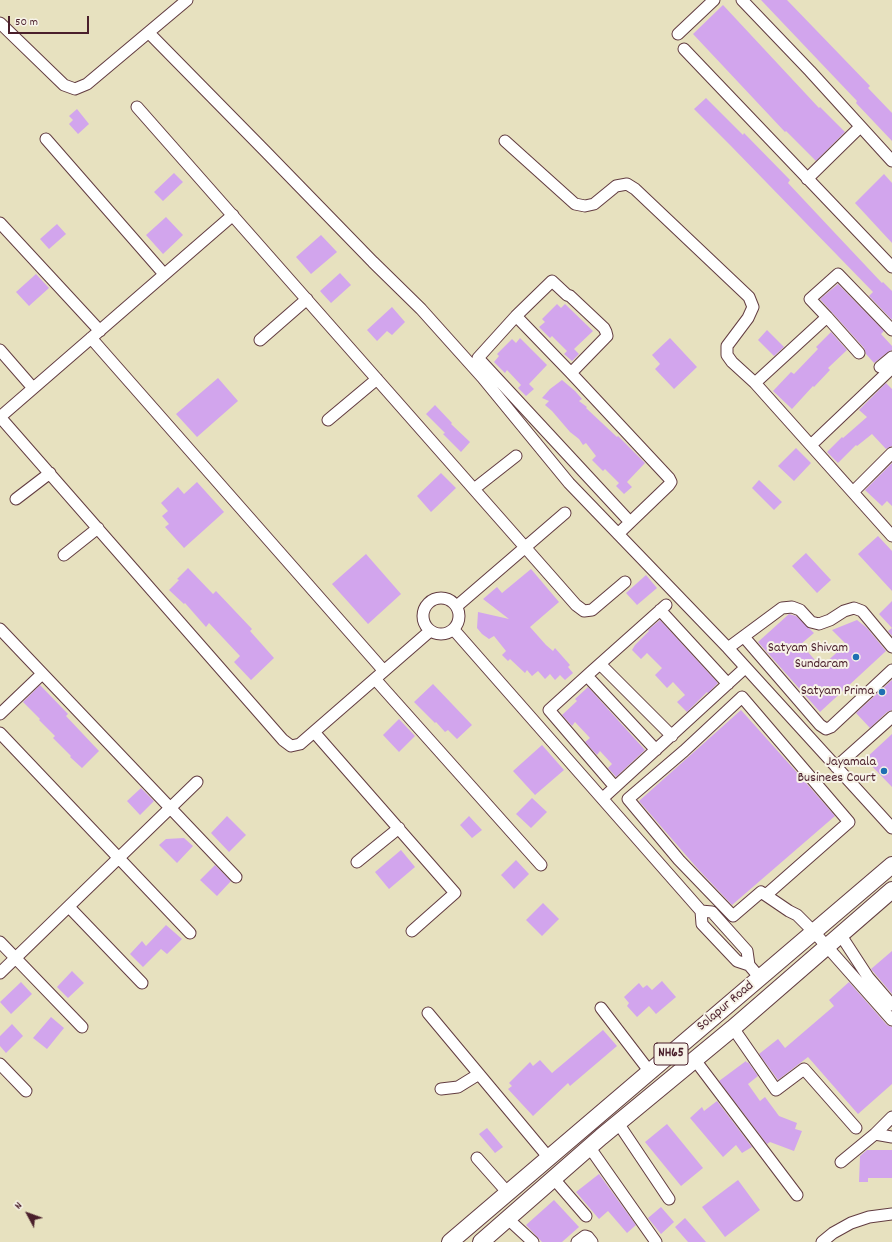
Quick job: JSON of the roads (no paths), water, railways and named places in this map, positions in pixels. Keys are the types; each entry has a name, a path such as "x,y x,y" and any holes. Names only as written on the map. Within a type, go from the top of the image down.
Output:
{"highway":[{"name":"Solapur Road","path":"450,1242 892,865"},
{"name":"Solapur Road","path":"480,1242 618,1123 733,1028 892,890"}],"street":[{"path":"0,23 64,85 75,89 87,84 187,0"},
{"path":"678,34 714,0"},
{"path":"742,0 892,161"},
{"path":"149,33 421,309 482,377 569,483 728,648 892,828"},
{"path":"684,49 892,267"},
{"path":"137,107 576,605 584,611 592,610 625,582"},
{"path":"807,179 860,127"},
{"path":"46,139 164,274"},
{"path":"505,141 575,204 585,206 594,204 616,186 627,184 635,189 749,297 753,307 748,318 727,346 727,355 732,362 755,383 892,536"},
{"path":"233,215 0,417 283,740 291,746 300,744 430,631"},
{"path":"0,223 384,671"},
{"path":"859,353 810,299 838,274 892,330"},
{"path":"478,358 516,316 552,281 604,328 607,336 571,373"},
{"path":"260,340 307,299"},
{"path":"516,316 571,373 669,478 671,482 618,534"},
{"path":"755,383 827,317"},
{"path":"0,350 33,388"},
{"path":"880,367 892,357"},
{"path":"478,358 482,377"},
{"path":"478,358 630,522"},
{"path":"811,445 892,368"},
{"path":"328,420 377,379"},
{"path":"853,492 892,453"},
{"path":"474,489 516,456"},
{"path":"16,499 50,473"},
{"path":"457,606 565,513"},
{"path":"64,555 98,528"},
{"path":"447,598 457,606 460,612 460,618 458,625 454,630 442,635 436,634 426,627 423,621 423,614 425,608 434,599 447,598"},
{"path":"728,648 782,608 792,607 800,610 811,622 819,624 830,620 844,610 854,608 862,611 892,647"},
{"path":"615,787 549,710 663,608 728,684"},
{"path":"0,630 236,877"},
{"path":"454,630 701,911 702,924 736,961 749,965 760,978"},
{"path":"744,637 820,726 826,729 831,727 892,670"},
{"path":"600,664 672,736"},
{"path":"603,798 745,668"},
{"path":"0,714 42,674"},
{"path":"587,676 656,750"},
{"path":"375,679 541,865"},
{"path":"766,895 849,822 742,697 684,751 628,799 679,860 733,916 761,892 766,895 797,916 814,932 892,1020"},
{"path":"836,767 892,717"},
{"path":"314,732 456,893 412,931"},
{"path":"0,733 190,932"},
{"path":"0,973 197,782"},
{"path":"357,862 398,828"},
{"path":"69,907 142,983"},
{"path":"840,934 868,977 892,1005"},
{"path":"0,942 82,1027"},
{"path":"600,1008 650,1072"},
{"path":"428,1013 549,1158"},
{"path":"733,1028 776,1090 804,1069 856,1128"},
{"path":"695,1060 797,1195"},
{"path":"0,1064 26,1091"},
{"path":"441,1090 458,1087 479,1074"},
{"path":"841,1162 875,1134 892,1117"},
{"path":"618,1123 669,1199"},
{"path":"875,1134 892,1137"},
{"path":"590,1148 656,1242"},
{"path":"477,1158 508,1193"},
{"path":"554,1179 586,1216"},
{"path":"822,1242 833,1233 852,1223 869,1217 892,1214"},
{"path":"508,1219 533,1242"},
{"path":"577,1242 585,1236 592,1242"}],"place":[{"name":"Satyam Shivam Sundaram","path":"856,657"},
{"name":"Satyam Prima","path":"882,692"},
{"name":"Jayamala Businees Court","path":"884,771"}]}
